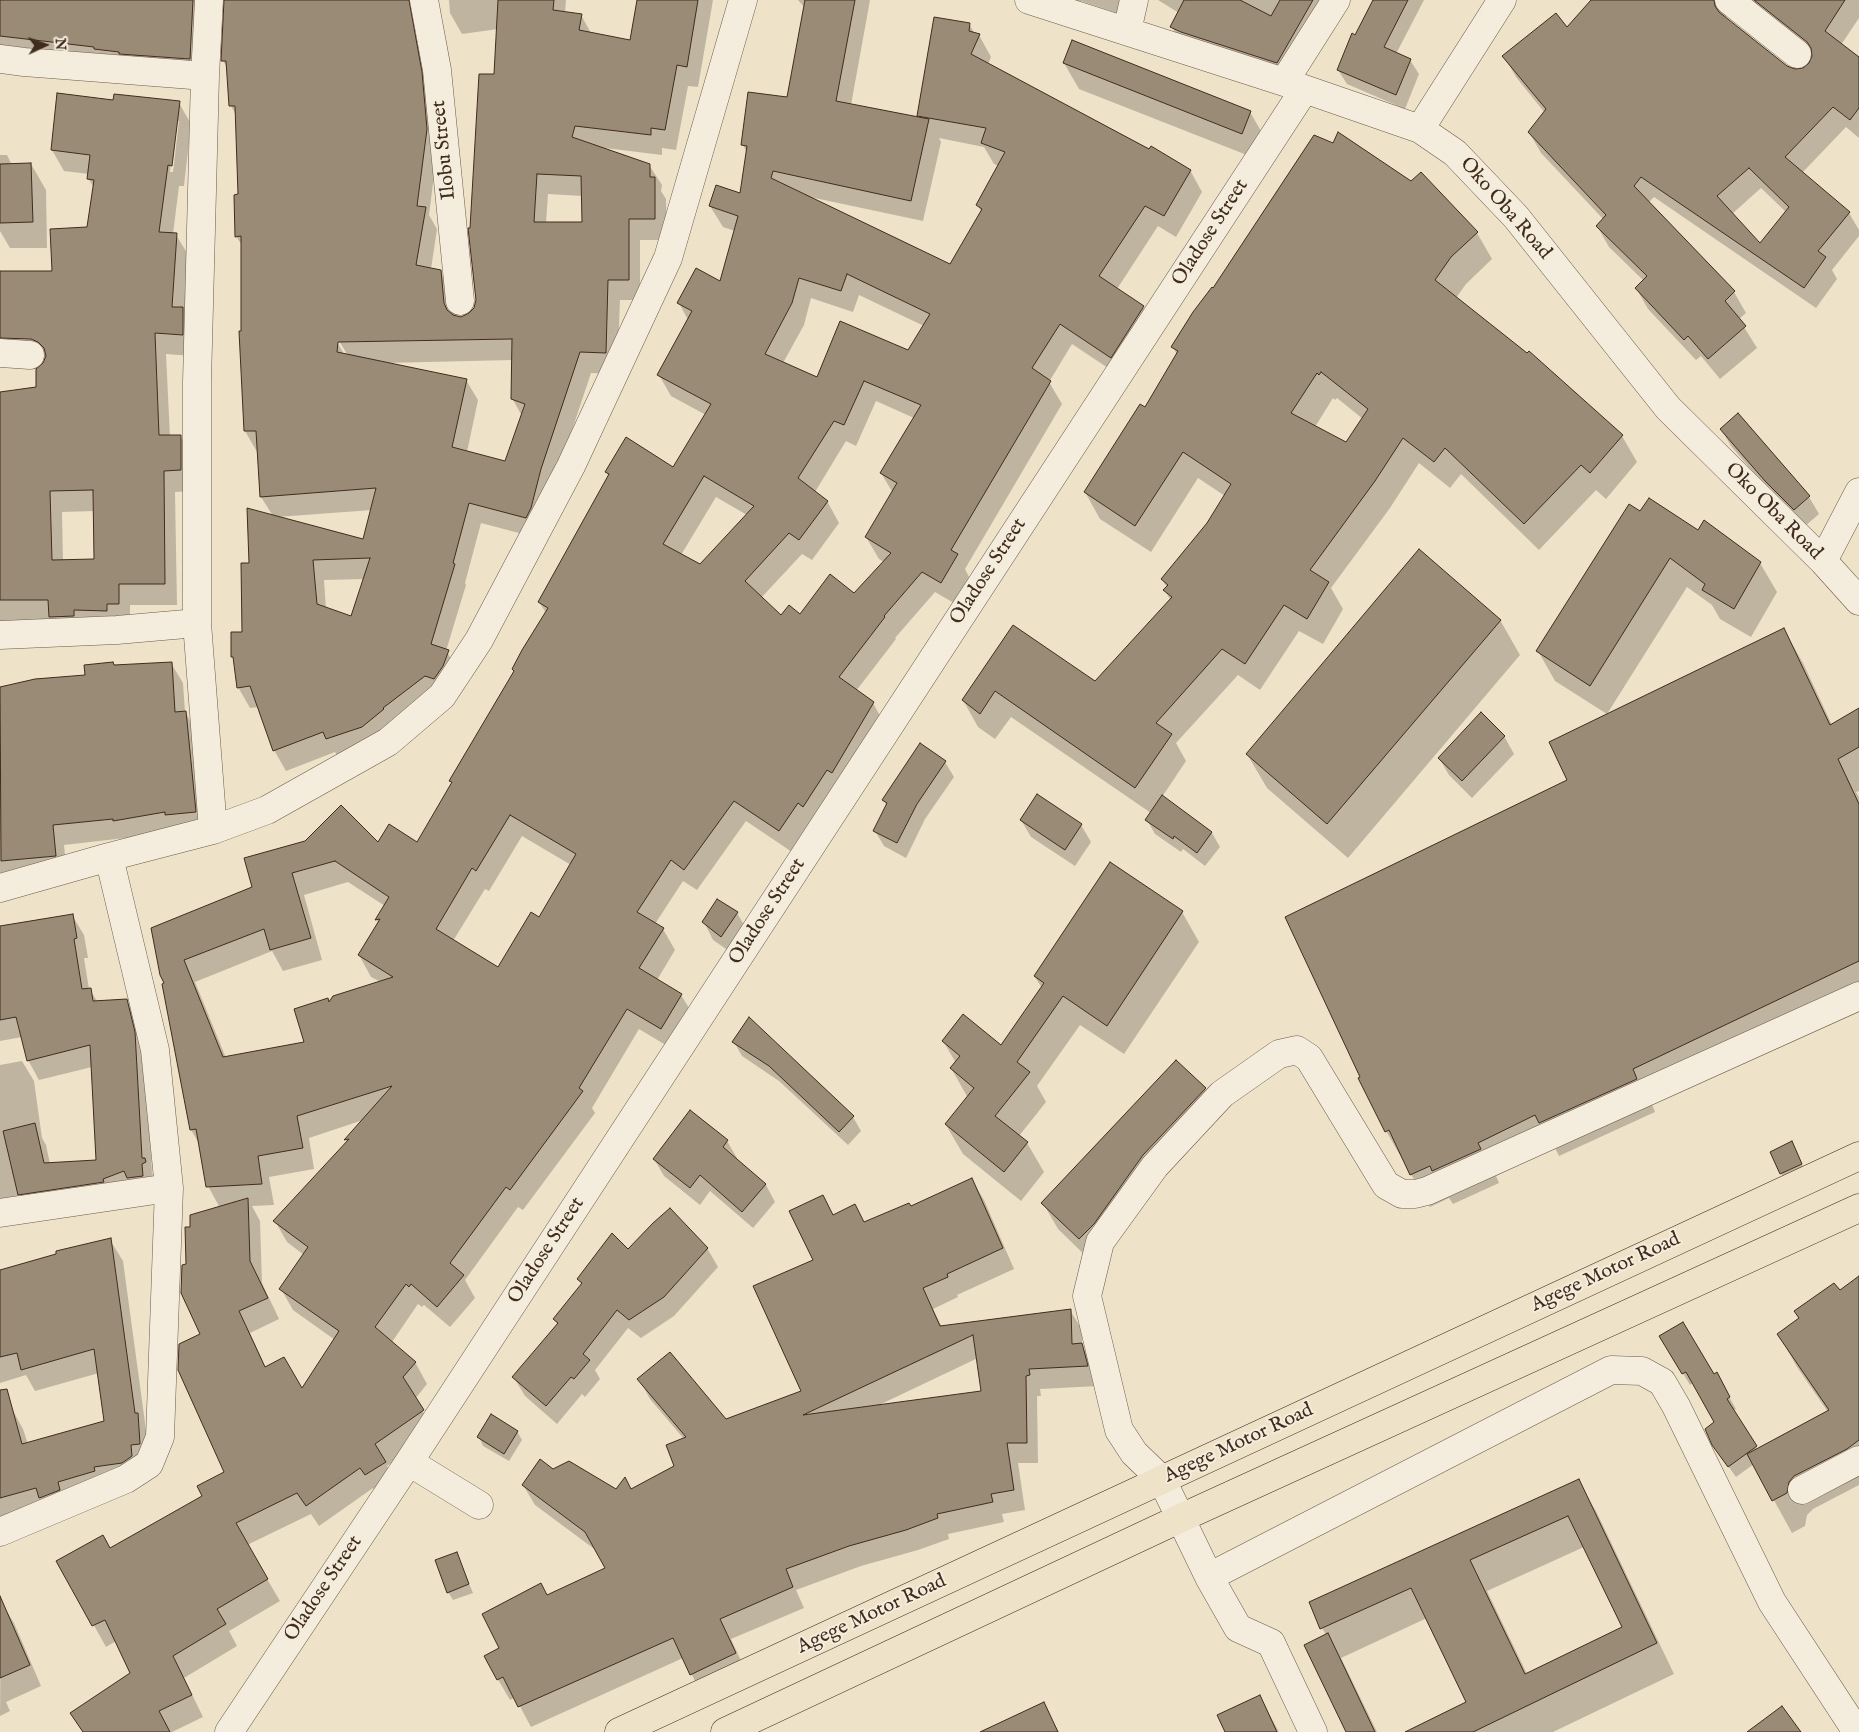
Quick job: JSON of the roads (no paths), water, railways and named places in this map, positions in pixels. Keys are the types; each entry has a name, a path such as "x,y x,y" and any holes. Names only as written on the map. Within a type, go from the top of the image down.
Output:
{"main road":[{"name":"Agege Motor Road","path":"619,1732 1859,1156"},
{"path":"739,1729 1181,1518 1859,1208"}],"street":[{"path":"209,0 205,76 197,382 197,623 214,830"},
{"name":"Ilobu Street","path":"424,0 437,70 460,301"},
{"path":"0,888 109,856 214,830 267,810 388,742 442,696 479,640 571,466 668,258 742,0"},
{"name":"Oko Oba Road","path":"1029,0 1420,129 1456,153 1516,217 1668,408 1823,560 1859,602"},
{"path":"1127,31 1134,0"},
{"name":"Oladose Street","path":"230,1732 409,1462 1294,86 1336,0"},
{"path":"1420,129 1502,0"},
{"path":"1729,0 1798,54"},
{"path":"0,58 24,62 205,76"},
{"path":"0,353 30,355"},
{"path":"1823,560 1859,492"},
{"path":"0,635 117,630 197,623"},
{"path":"0,1532 126,1480 149,1464 160,1438 169,1188 155,1050 109,856"},
{"path":"1313,1732 1271,1643 1238,1628 1209,1577 1162,1480 1134,1453 1119,1430 1087,1296 1100,1242 1155,1166 1222,1094 1279,1054 1297,1050 1309,1058 1386,1185 1402,1194 1414,1194 1436,1187 1859,996"},
{"path":"0,1214 169,1188"},
{"path":"1209,1577 1610,1370 1642,1371 1662,1382 1676,1406 1772,1602 1857,1732"},
{"path":"1802,1490 1859,1460"},
{"path":"409,1462 479,1505"}]}
